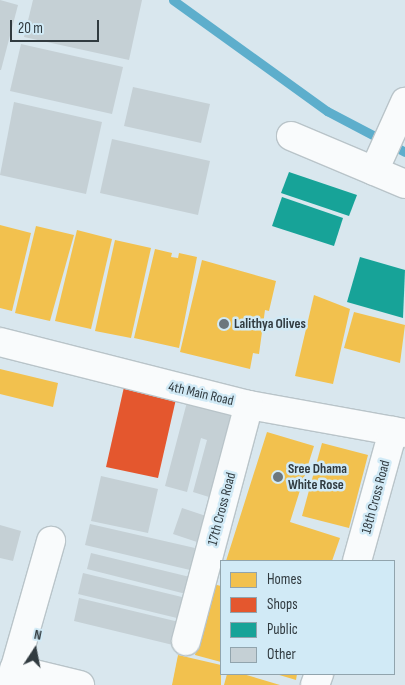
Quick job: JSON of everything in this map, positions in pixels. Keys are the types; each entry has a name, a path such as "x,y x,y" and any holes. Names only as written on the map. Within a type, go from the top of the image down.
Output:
{"street":[{"path":"384,152 405,102"},
{"path":"291,136 384,152 405,184"},
{"name":"4th Main Road","path":"0,342 249,405 399,432"},
{"name":"17th Cross Road","path":"186,641 249,405"},
{"name":"18th Cross Road","path":"357,560 399,432"},
{"path":"51,541 12,677 80,685"}],"building: Homes":[{"path":"0,225 31,233 12,311 0,308"},
{"path":"36,226 74,235 50,321 15,313"},
{"path":"77,230 112,239 91,329 55,321"},
{"path":"115,240 151,248 131,338 95,331"},
{"path":"155,249 172,253 171,257 178,258 179,253 197,257 179,348 134,338"},
{"name":"Lalithya Olives","path":"202,260 276,281 269,311 265,310 259,354 253,353 250,369 180,352"},
{"path":"314,295 350,309 333,384 295,376"},
{"path":"354,312 405,325 400,363 344,348"},
{"path":"0,369 58,383 53,407 0,394"},
{"name":"Sree Dhama White Rose","path":"267,432 314,446 290,522 340,538 332,560 226,560"},
{"path":"322,443 368,455 349,528 302,516"},
{"path":"213,584 220,586 220,662 195,655"},
{"path":"178,655 220,665 221,685 172,685"},
{"path":"227,675 246,675 280,685 224,685"},
{"path":"279,675 297,675 296,680"}],"building: Shops":[{"path":"124,387 176,399 158,478 106,467"}],"building: Public":[{"path":"289,172 357,195 349,216 281,193"},
{"path":"282,197 343,218 334,246 272,226"},
{"path":"360,257 405,270 403,318 347,302"}],"building: Other":[{"path":"0,0 18,5 1,70 0,70"},
{"path":"33,0 142,0 129,60 24,37"},
{"path":"21,44 123,67 112,114 10,91"},
{"path":"133,87 210,104 201,143 124,126"},
{"path":"14,102 102,122 86,194 0,175"},
{"path":"112,139 210,161 198,215 100,193"},
{"path":"187,402 231,414 209,497 193,492 207,440 201,438 187,492 165,486"},
{"path":"101,476 158,489 148,533 91,521"},
{"path":"182,508 209,517 200,543 173,534"},
{"path":"90,524 195,548 190,570 85,545"},
{"path":"0,525 21,531 13,561 0,558"},
{"path":"91,553 190,577 186,594 87,569"},
{"path":"83,573 186,598 181,619 78,594"},
{"path":"79,598 179,622 173,645 74,621"}],"waterway":[{"path":"173,0 327,111 405,152"}],"place":[{"name":"Lalithya Olives","path":"224,324"},
{"name":"Sree Dhama White Rose","path":"278,477"}]}
